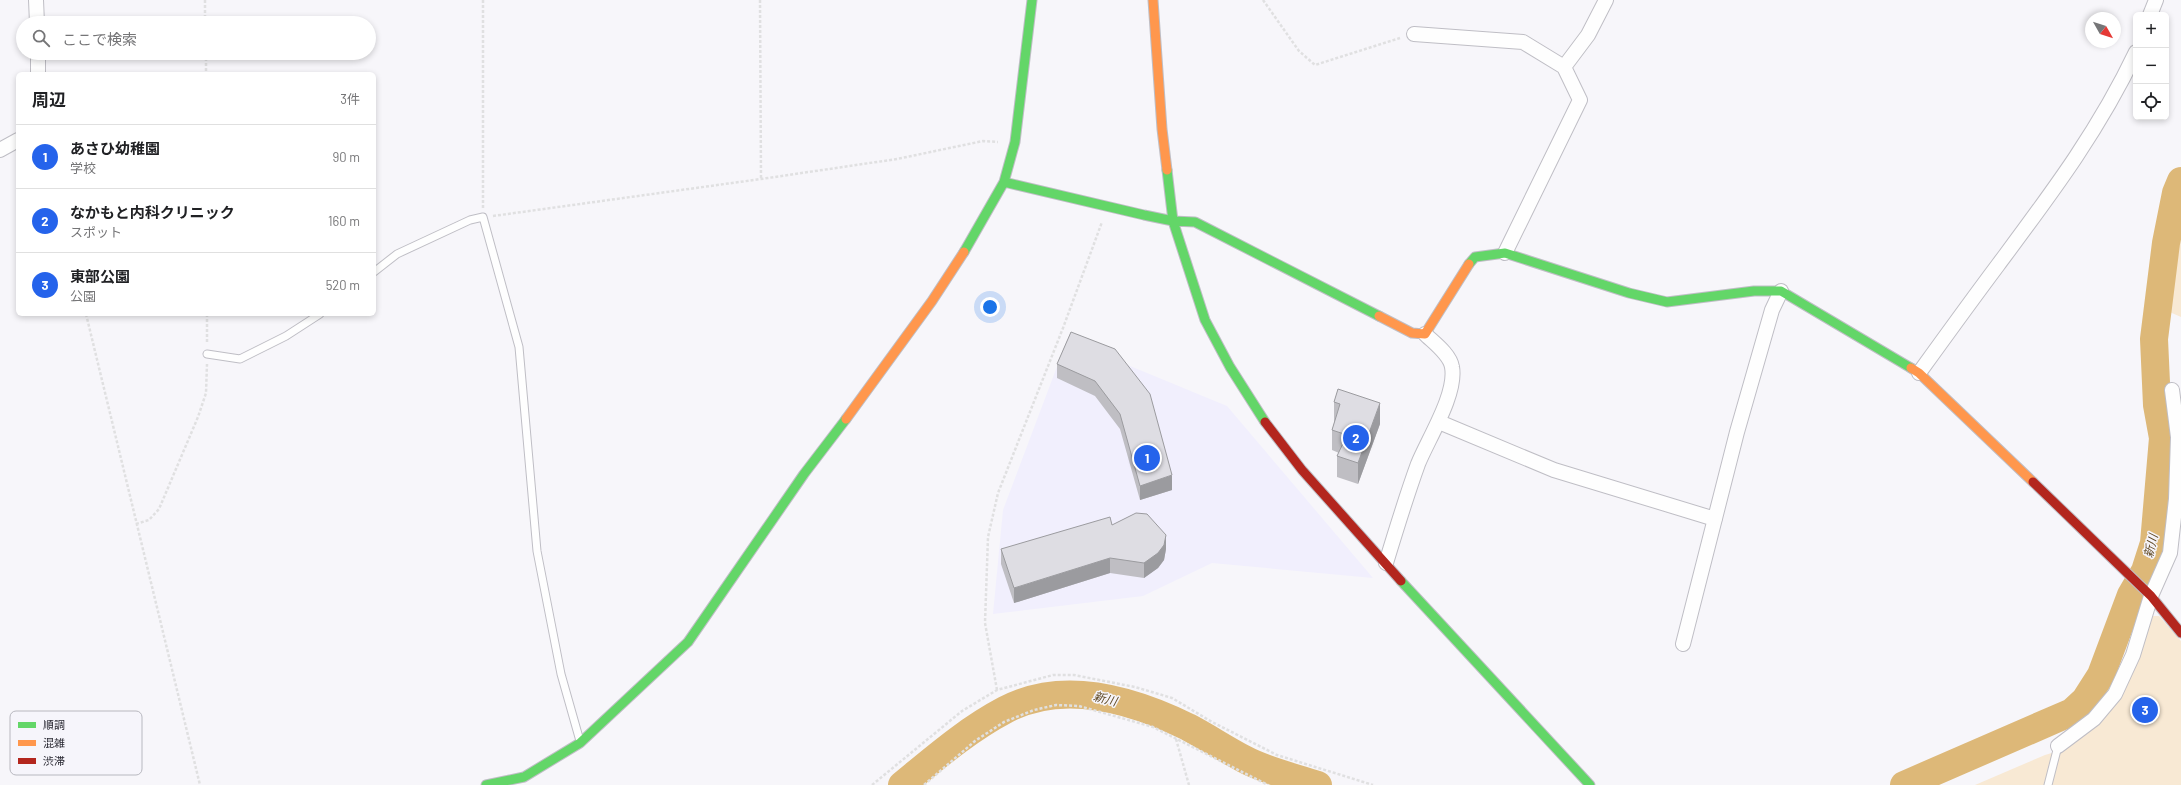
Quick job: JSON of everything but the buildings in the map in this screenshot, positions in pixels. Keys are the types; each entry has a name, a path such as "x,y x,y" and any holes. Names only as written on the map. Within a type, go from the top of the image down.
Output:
{"street":[{"path":"36,0 37,16"},
{"path":"486,785 524,777 580,743 688,642 804,474 879,375 932,301 977,231 1004,182 1014,142 1032,0"},
{"path":"1153,0 1162,129 1172,221 1205,320 1230,367 1259,414 1302,470 1590,785"},
{"path":"1564,67 1588,35 1606,0"},
{"path":"2151,12 2156,0"},
{"path":"1414,34 1523,42 1564,67 1580,100 1505,253"},
{"path":"1919,373 2048,199 2086,144 2116,95 2133,58"},
{"path":"38,60 38,72"},
{"path":"0,150 16,141"},
{"path":"1004,182 1172,221 1195,222 1412,332 1425,334 1446,355 1452,365 1452,380 1439,422 1419,462 1405,500 1386,563"},
{"path":"1425,334 1439,314 1461,274 1475,257 1505,253 1629,293 1667,302 1754,291 1781,292 1919,373 2148,593 2181,633"},
{"path":"1682,644 1772,310 1781,292"},
{"path":"2058,746 2094,719 2115,694 2133,656 2148,593 2170,553 2176,499 2178,437 2172,390"},
{"path":"1439,422 1554,470 1715,519"}],"lane":[{"path":"376,270 397,254 470,220 484,217 519,347 537,551 561,674 580,743"},
{"path":"208,354 240,359 286,336 317,316"},
{"path":"2048,785 2058,746"}],"path":[{"path":"205,0 206,16"},
{"path":"483,0 484,217 761,180 896,159 983,141 1014,142"},
{"path":"760,0 761,180"},
{"path":"1263,0 1299,51 1315,65 1414,34"},
{"path":"206,60 206,72"},
{"path":"997,690 985,623 988,538 998,493 1063,328 1108,206"},
{"path":"86,316 200,785"},
{"path":"136,524 149,520 159,509 198,417 206,393 208,354 207,316"},
{"path":"872,785 962,711 997,690 1053,676 1095,678 1135,687 1172,698 1212,722 1277,755 1373,785"},
{"path":"924,785 975,741 1004,722 1034,710 1056,705 1079,706 1153,726 1268,785"},
{"path":"1176,739 1189,785"}],"shaded area":[{"path":"2181,210 2181,317 2165,310"},
{"path":"1067,340 1227,406 1373,578 1212,563 1143,596 993,614 1003,510"},
{"path":"2151,616 2159,616 2181,641 2181,785 1975,785 2045,755 2065,749 2100,723 2116,697"}],"waterway":[{"name":"新川","path":"1904,785 2072,712 2085,700 2101,675 2131,595 2145,571 2154,543 2163,438 2157,405 2154,339 2166,243 2176,193 2181,181"},
{"name":"新川","path":"902,785 964,735 1005,710 1027,701 1050,696 1074,695 1098,697 1121,702 1167,717 1253,763 1318,785"}],"traffic: fast":[{"path":"964,252 1004,182 1015,142 1032,0"},
{"path":"1167,170 1173,221 1205,320 1230,367 1265,422"},
{"path":"1004,182 1144,215 1173,221 1195,222 1379,316"},
{"path":"1469,264 1475,257 1505,253 1629,293 1667,302 1754,291 1781,291 1911,368"},
{"path":"486,785 524,777 580,743 688,642 804,474 846,419"},
{"path":"1401,581 1590,785"}],"traffic: slow":[{"path":"1153,0 1162,129 1167,170"},
{"path":"846,419 932,301 964,252"},
{"path":"1379,316 1412,333 1425,334 1469,264"},
{"path":"1911,368 1919,373 2033,482"}],"traffic: jam":[{"path":"1265,422 1302,470 1401,581"},
{"path":"2033,482 2151,596 2181,633"}],"place":[{"name":"なかもと内科クリニック","path":"1356,438"},
{"name":"あさひ幼稚園","path":"1147,458"},
{"name":"東部公園","path":"2145,710"}]}
